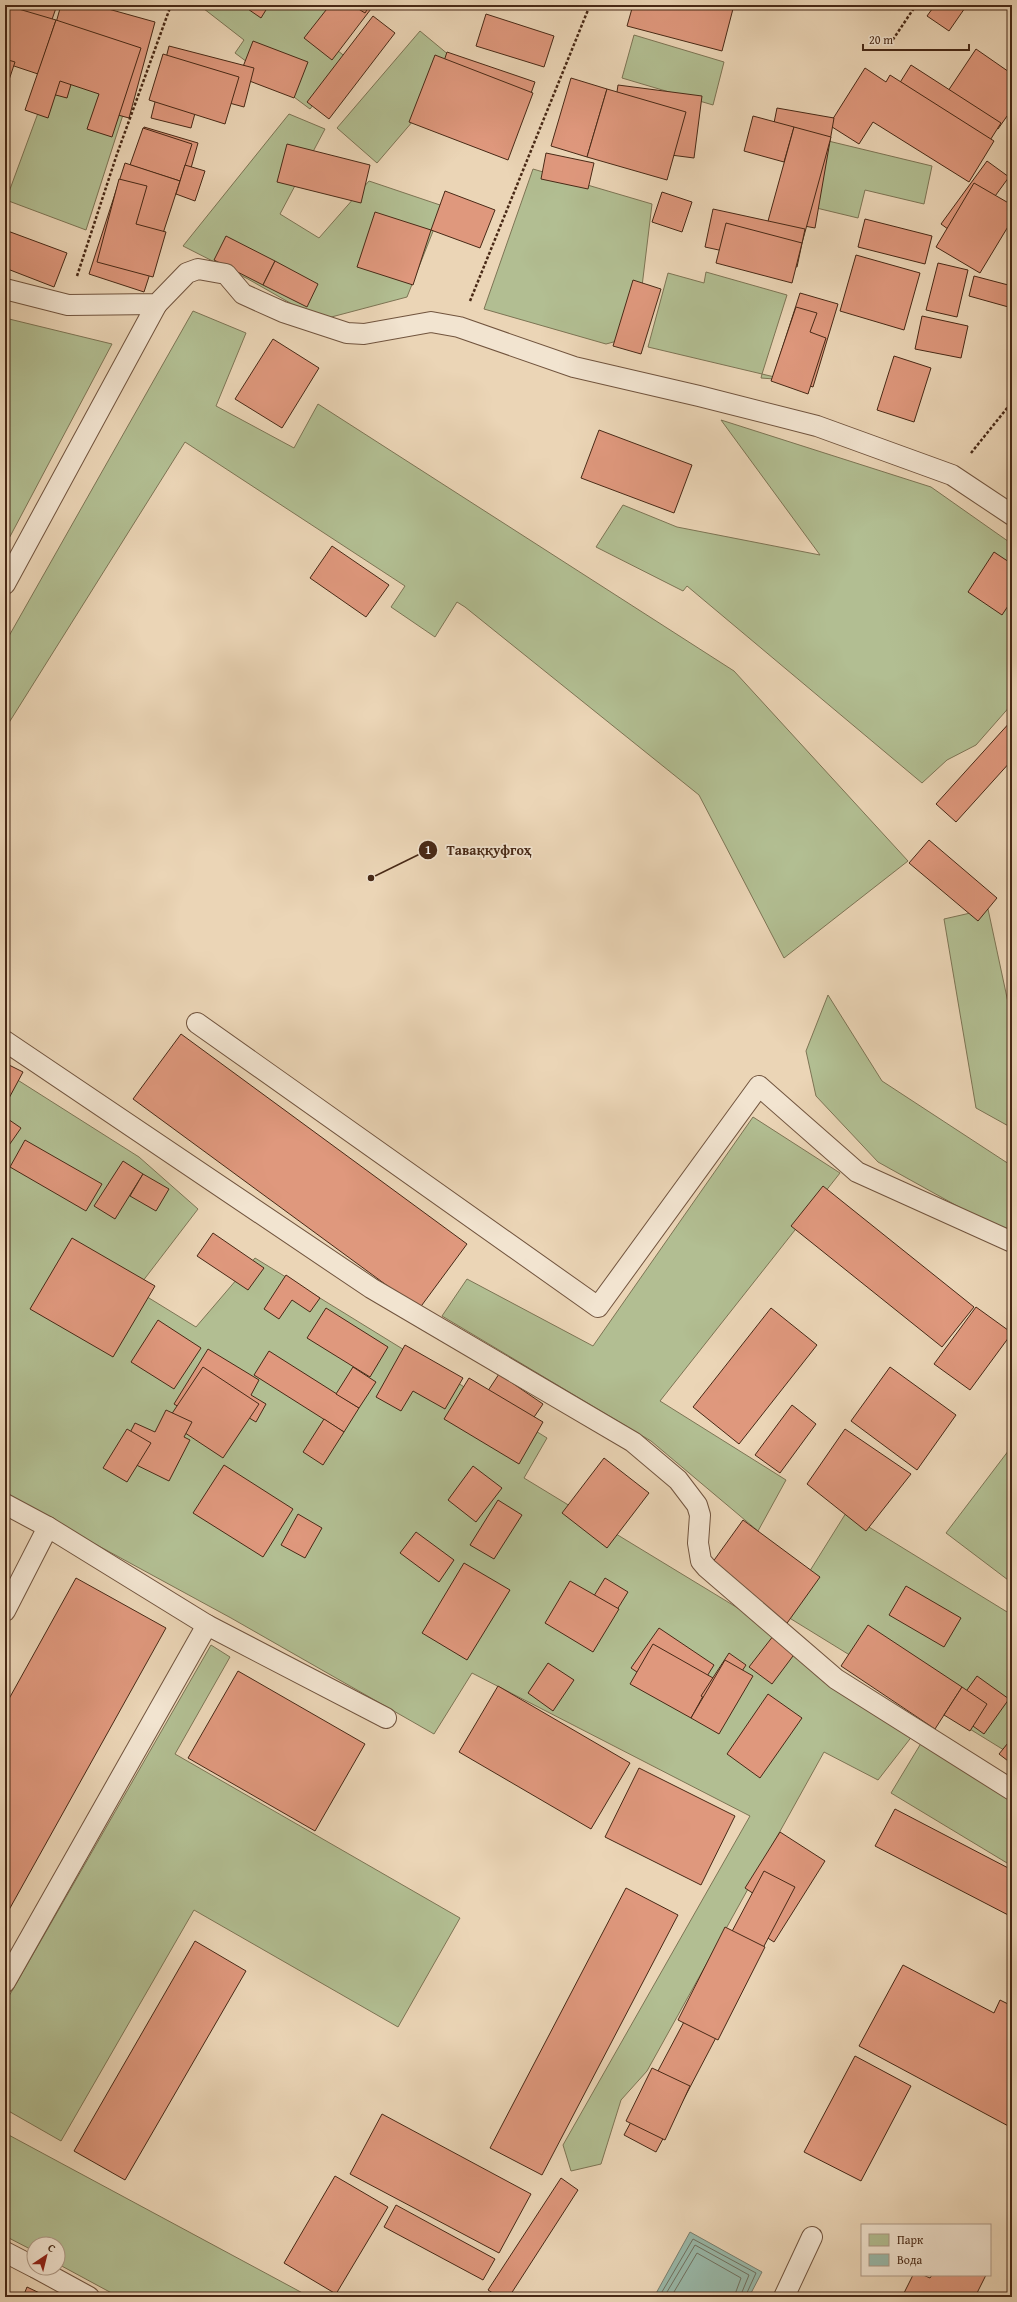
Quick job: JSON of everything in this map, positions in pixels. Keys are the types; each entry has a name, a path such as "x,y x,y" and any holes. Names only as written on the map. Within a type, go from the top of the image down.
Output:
{"lane":[{"path":"5,584 157,304 187,273 198,269 226,274 243,294 283,312 347,333 364,334 431,322 459,327 574,367 699,396 817,426 952,475 1012,514"},
{"path":"5,289 68,306 157,304"},
{"path":"197,1023 598,1307 759,1086 857,1172 1012,1242"},
{"path":"5,1041 371,1288 633,1442 678,1480 697,1505 700,1515 698,1543 701,1561 707,1568 836,1679 1012,1790"},
{"path":"5,1504 48,1527 207,1625 386,1718"},
{"path":"5,1611 48,1527"},
{"path":"5,1982 207,1625"},
{"path":"784,2297 812,2237"},
{"path":"5,2252 26,2263"},
{"path":"50,2276 89,2297"}],"path":[{"path":"68,306 118,154 171,5"},
{"path":"459,327 590,5"},
{"path":"890,44 916,5"},
{"path":"952,475 1012,402"}],"green space":[{"path":"199,5 360,5 331,45 348,59 310,109 235,53 244,40"},
{"path":"420,31 461,65 377,163 337,128"},
{"path":"634,35 724,62 713,105 622,78"},
{"path":"52,75 129,96 86,230 6,200"},
{"path":"289,114 325,129 280,214 319,238 369,181 443,206 407,297 320,320 248,279 183,246"},
{"path":"820,139 932,166 924,204 865,190 858,218 804,205"},
{"path":"533,169 652,204 636,336 606,344 484,309"},
{"path":"706,272 787,295 762,374 648,347 668,273 704,283"},
{"path":"193,311 246,333 216,406 294,448 318,404 734,671 908,861 784,958 699,795 465,607 457,602 435,637 391,607 405,586 185,442 5,729 5,643"},
{"path":"5,318 112,344 5,546"},
{"path":"762,374 787,380 761,378"},
{"path":"721,420 931,487 1012,544 1012,704 976,745 947,760 922,783 687,586 683,591 596,547 623,505 677,527 820,555"},
{"path":"988,909 1012,1021 1012,1128 976,1108 944,919"},
{"path":"828,995 882,1081 1012,1166 1012,1233 995,1227 878,1162 816,1096 806,1051"},
{"path":"5,1072 139,1157 198,1209 136,1290 196,1327 255,1258 547,1438 524,1478 769,1627 913,1735 878,1780 824,1752 647,2071 621,2100 601,2164 571,2171 563,2145 750,1816 472,1673 434,1734 231,1618 5,1495"},
{"path":"753,1117 840,1173 660,1401 786,1480 758,1531 651,1441 442,1316 467,1279 593,1346"},
{"path":"1012,1446 1012,1583 946,1533"},
{"path":"846,1513 1012,1615 1012,1755 783,1614"},
{"path":"211,1645 230,1657 175,1754 460,1918 398,2027 194,1910 61,2141 5,2109 5,2003"},
{"path":"923,1740 1012,1797 1012,1866 891,1793"},
{"path":"5,2133 310,2297 119,2297 66,2268 66,2236 26,2236 26,2247 5,2236"}],"water":[{"path":"690,2232 762,2272 749,2297 654,2297"}],"building":[{"path":"5,5 57,5 37,63 5,52"},
{"path":"5,5 56,20 38,74 5,63"},
{"path":"61,5 94,5 155,22 129,118 96,109 107,72 77,64 67,98 37,90"},
{"path":"242,5 269,5 261,18"},
{"path":"330,5 374,5 332,60 304,38"},
{"path":"352,5 370,5 365,13"},
{"path":"633,5 734,5 722,51 627,26"},
{"path":"935,5 967,5 949,31 927,16"},
{"path":"486,14 554,36 544,67 476,46"},
{"path":"373,16 395,33 329,119 307,102"},
{"path":"56,20 141,48 112,137 87,129 99,94 60,81 48,118 25,110"},
{"path":"253,41 308,62 294,98 239,77"},
{"path":"169,46 254,68 244,107 200,95 191,128 151,118"},
{"path":"976,49 1012,74 1012,109 998,129 946,94"},
{"path":"447,52 535,82 518,130 431,100"},
{"path":"163,54 239,77 225,124 149,100"},
{"path":"435,55 533,93 508,160 409,122"},
{"path":"5,59 15,62 9,80 5,78"},
{"path":"911,65 1001,123 975,164 884,108"},
{"path":"865,68 886,82 890,75 994,141 969,182 873,122 859,144 829,125"},
{"path":"571,78 607,89 587,157 551,146"},
{"path":"618,85 702,96 694,158 609,147"},
{"path":"607,89 686,112 667,180 587,157"},
{"path":"777,108 834,118 815,228 783,222 796,147 770,143"},
{"path":"753,116 794,127 784,162 744,151"},
{"path":"144,127 198,143 186,186 132,170"},
{"path":"794,127 831,137 802,243 765,232"},
{"path":"143,128 192,144 180,181 130,165"},
{"path":"287,144 370,165 361,203 277,182"},
{"path":"546,153 594,163 588,189 541,179"},
{"path":"987,161 1009,177 963,240 941,224"},
{"path":"125,163 180,181 144,292 89,274"},
{"path":"185,165 205,171 195,201 176,194"},
{"path":"119,179 147,186 136,224 166,232 153,277 97,262"},
{"path":"974,183 1012,205 1012,220 980,273 936,247"},
{"path":"445,191 495,210 480,248 431,230"},
{"path":"662,192 692,202 682,232 652,222"},
{"path":"713,209 805,229 797,267 705,247"},
{"path":"375,212 431,230 413,285 357,267"},
{"path":"865,219 932,236 925,264 858,247"},
{"path":"726,223 802,243 792,283 716,263"},
{"path":"5,230 67,253 54,287 5,268"},
{"path":"226,236 275,261 263,285 214,260"},
{"path":"856,255 920,273 904,330 840,311"},
{"path":"275,261 318,284 307,307 263,285"},
{"path":"938,263 968,270 957,317 926,310"},
{"path":"974,276 1012,286 1012,308 969,296"},
{"path":"633,280 661,289 641,354 613,346"},
{"path":"800,293 838,304 813,387 774,374"},
{"path":"796,307 817,313 810,332 826,338 808,394 771,381"},
{"path":"922,316 968,326 961,358 915,349"},
{"path":"273,339 319,368 282,428 235,399"},
{"path":"894,356 931,368 914,422 877,410"},
{"path":"599,430 692,465 674,513 581,478"},
{"path":"332,546 389,585 366,617 310,578"},
{"path":"994,552 1012,564 1012,600 1002,615 968,592"},
{"path":"1012,720 1012,760 956,822 936,804"},
{"path":"929,840 997,898 978,921 909,863"},
{"path":"181,1034 467,1244 419,1309 133,1099"},
{"path":"5,1063 23,1072 8,1100 5,1099"},
{"path":"5,1117 21,1128 5,1151"},
{"path":"25,1140 102,1184 86,1211 10,1167"},
{"path":"123,1161 143,1174 115,1219 94,1206"},
{"path":"143,1174 169,1189 156,1211 130,1196"},
{"path":"823,1186 974,1307 942,1347 791,1226"},
{"path":"213,1233 264,1268 248,1290 197,1256"},
{"path":"72,1238 155,1286 113,1357 30,1309"},
{"path":"286,1275 320,1298 310,1312 292,1300 279,1319 264,1309"},
{"path":"976,1307 1012,1333 970,1390 934,1364"},
{"path":"326,1308 388,1347 370,1377 307,1338"},
{"path":"771,1308 817,1345 739,1444 693,1407"},
{"path":"158,1320 201,1348 174,1389 131,1362"},
{"path":"405,1345 463,1378 445,1409 413,1391 401,1411 376,1397"},
{"path":"208,1349 259,1380 251,1395 266,1404 256,1422 239,1412 225,1435 174,1404"},
{"path":"269,1351 359,1408 344,1432 254,1375"},
{"path":"203,1367 259,1404 223,1458 167,1421"},
{"path":"353,1367 376,1382 359,1408 336,1394"},
{"path":"890,1367 956,1415 917,1470 851,1421"},
{"path":"499,1374 543,1404 517,1442 474,1412"},
{"path":"469,1378 543,1422 519,1464 444,1419"},
{"path":"792,1405 816,1424 780,1473 755,1455"},
{"path":"166,1410 192,1422 184,1437 190,1440 169,1481 118,1456 135,1423 155,1432"},
{"path":"324,1419 344,1432 323,1465 303,1452"},
{"path":"127,1429 151,1443 127,1482 103,1468"},
{"path":"845,1429 911,1474 866,1531 807,1484"},
{"path":"604,1458 649,1493 607,1548 562,1513"},
{"path":"224,1465 293,1509 263,1557 193,1513"},
{"path":"473,1466 502,1488 476,1522 448,1500"},
{"path":"498,1500 522,1515 494,1559 470,1545"},
{"path":"298,1514 322,1528 305,1558 281,1545"},
{"path":"743,1520 820,1577 780,1633 702,1577"},
{"path":"416,1532 454,1560 439,1582 400,1553"},
{"path":"464,1563 510,1590 467,1660 422,1633"},
{"path":"76,1578 166,1628 5,1917 5,1706"},
{"path":"605,1578 628,1592 594,1647 571,1633"},
{"path":"570,1581 619,1609 593,1652 545,1623"},
{"path":"906,1586 961,1618 944,1647 889,1615"},
{"path":"868,1625 962,1687 935,1729 841,1666"},
{"path":"659,1628 714,1665 699,1689 683,1678 671,1695 631,1668"},
{"path":"777,1631 799,1648 772,1684 749,1667"},
{"path":"653,1644 713,1678 691,1718 630,1684"},
{"path":"729,1653 746,1665 718,1707 701,1696"},
{"path":"725,1660 753,1676 719,1734 691,1718"},
{"path":"548,1663 574,1680 553,1711 528,1693"},
{"path":"238,1671 365,1744 315,1831 188,1758"},
{"path":"977,1676 1009,1699 984,1734 952,1711"},
{"path":"498,1686 630,1763 591,1829 459,1752"},
{"path":"962,1687 987,1704 970,1731 944,1715"},
{"path":"768,1694 802,1718 760,1778 727,1754"},
{"path":"1012,1738 1012,1764 999,1754"},
{"path":"639,1768 735,1816 701,1885 605,1837"},
{"path":"895,1809 1012,1870 1012,1917 875,1846"},
{"path":"780,1832 825,1861 774,1942 741,1921 757,1896 745,1888"},
{"path":"764,1871 795,1887 656,2152 624,2135"},
{"path":"626,1888 678,1915 542,2175 490,2148"},
{"path":"725,1927 765,1947 718,2040 678,2020"},
{"path":"195,1941 246,1971 125,2180 74,2151"},
{"path":"903,1965 994,2013 1000,2000 1012,2006 1012,2128 859,2046"},
{"path":"855,2056 911,2086 861,2181 804,2152"},
{"path":"652,2068 690,2086 665,2140 626,2121"},
{"path":"382,2114 531,2194 499,2253 350,2174"},
{"path":"335,2176 388,2207 336,2294 284,2263"},
{"path":"561,2178 578,2190 509,2297 499,2297 488,2290"},
{"path":"396,2205 495,2259 483,2280 384,2227"},
{"path":"912,2276 925,2276 930,2278 931,2276 986,2276 975,2297 902,2297"},
{"path":"27,2287 48,2297 23,2297"}],"place":[{"name":"Таваққуфгоҳ","path":"371,878"}]}
